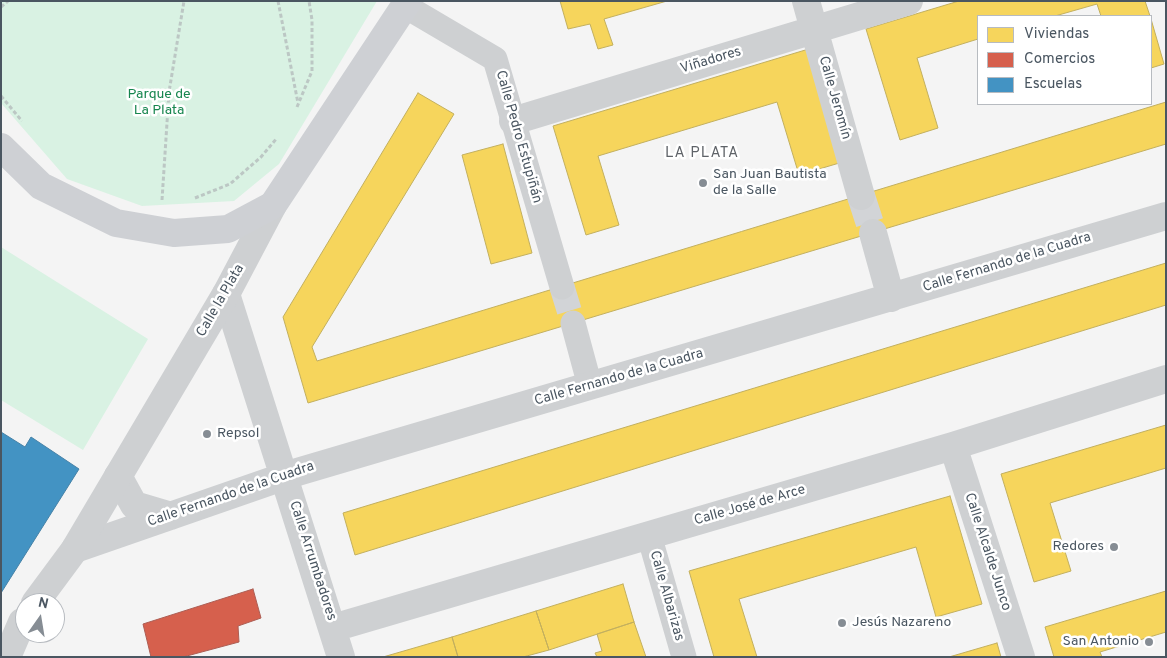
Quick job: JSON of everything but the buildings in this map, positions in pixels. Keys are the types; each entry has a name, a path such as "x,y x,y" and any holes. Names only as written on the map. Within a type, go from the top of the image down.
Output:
{"main road":[{"name":"Calle la Plata","path":"273,205 407,4"},
{"path":"1,147 41,186 116,223 174,232 228,229 273,205"}],"street":[{"name":"Calle Jeromín","path":"806,1 861,196"},
{"name":"Viñadores","path":"513,121 909,1"},
{"name":"Calle Pedro Estupiñán","path":"407,4 495,59 562,287"},
{"name":"Calle la Plata","path":"43,593 75,549 226,294 273,205"},
{"name":"Calle Fernando de la Cuadra","path":"75,549 285,477 1166,216"},
{"path":"873,233 891,298"},
{"name":"Calle Arrumbadores","path":"226,294 342,657"},
{"path":"573,324 590,386"},
{"name":"Calle José de Arce","path":"333,628 953,446 1166,379"},
{"name":"Calle Alcalde Junco","path":"953,446 1021,657"},
{"path":"118,476 134,505 171,516"},
{"name":"Calle Albarizas","path":"649,535 684,657"},
{"name":"Calle la Plata","path":"1,643 15,627"},
{"name":"Calle la Plata","path":"7,657 15,640"}],"path":[{"path":"1,7 8,1"},
{"path":"162,201 169,92 184,1"},
{"path":"278,1 298,105 324,128"},
{"path":"293,113 312,71 312,20 309,1"},
{"path":"1,96 24,123"},
{"path":"187,199 195,198 230,184 261,157 278,136"},
{"path":"155,202 170,200"}],"green space":[{"name":"Parque de La Plata","path":"1,1 377,1 279,164 234,201 142,206 67,179 1,103"},
{"path":"1,247 148,339 83,450 1,400"}],"tunnel":[{"path":"861,196 873,233"},
{"path":"562,287 573,323"}],"place":[{"name":"San Juan Bautista de la Salle","path":"703,183"},
{"name":"Repsol","path":"207,434"},
{"name":"Redores","path":"1114,547"},
{"name":"Jesús Nazareno","path":"842,623"},
{"name":"San Antonio","path":"1149,642"}],"district":[{"name":"LA PLATA","path":"702,154"}]}
